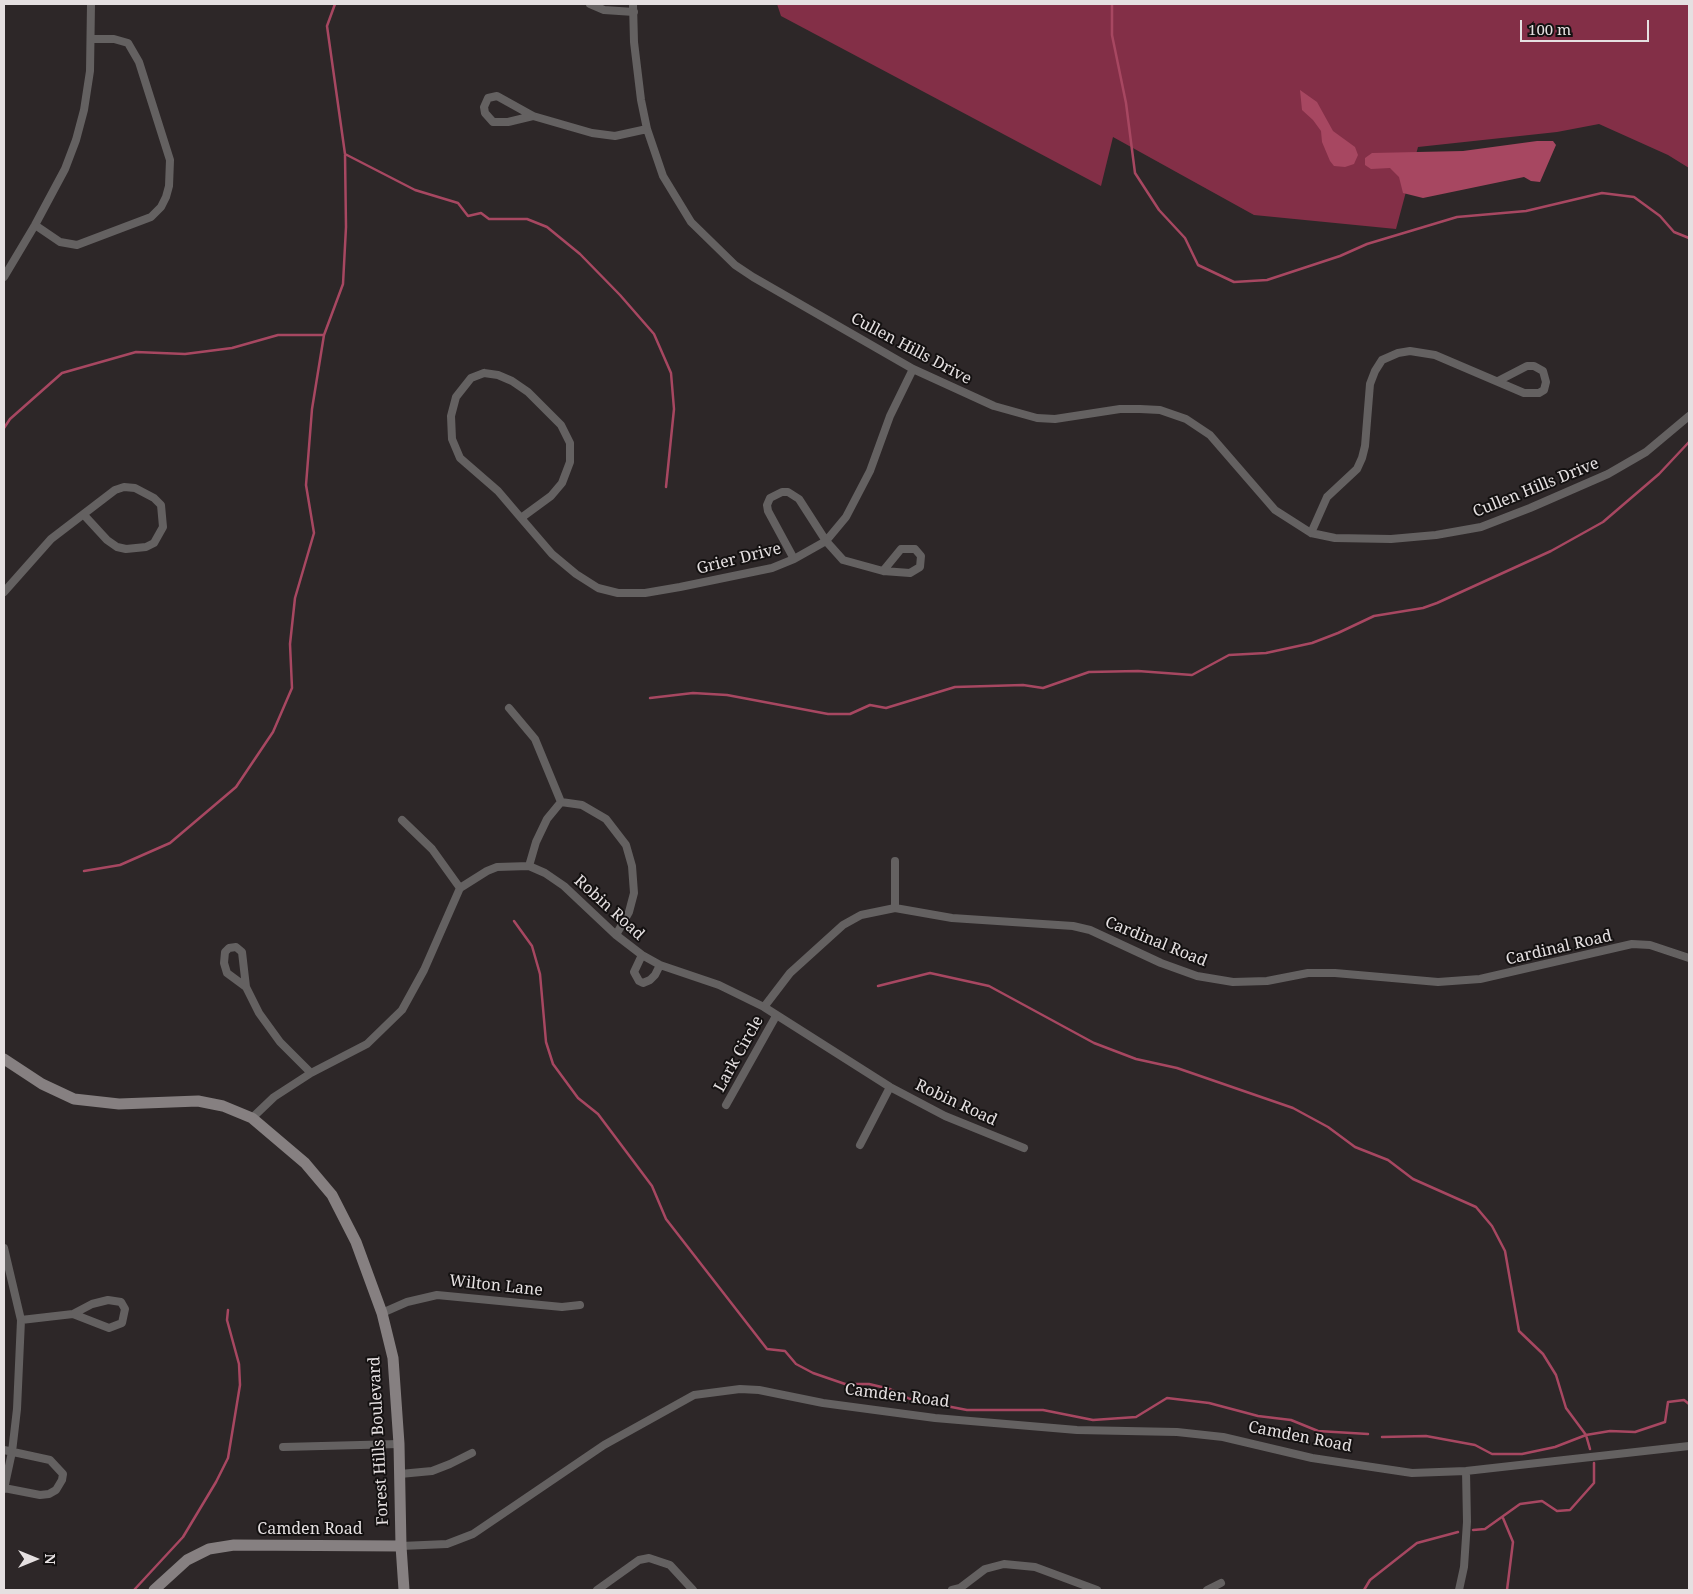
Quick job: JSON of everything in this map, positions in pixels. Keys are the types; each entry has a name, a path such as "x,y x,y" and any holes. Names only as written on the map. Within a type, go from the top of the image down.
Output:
{"main road":[{"name":"Forest Hills Boulevard","path":"4,1059 42,1084 74,1099 119,1104 198,1101 223,1106 252,1118 305,1163 332,1196 356,1242 382,1312 393,1358 399,1444 404,1590"},
{"name":"Camden Road","path":"154,1590 186,1560 209,1549 234,1545 401,1546"}],"street":[{"path":"4,277 65,169 76,140 84,110 91,39 91,4"},
{"path":"590,4 617,12 634,8"},
{"name":"Cullen Hills Drive","path":"634,8 637,72 647,129 663,176 691,222 719,251 753,277 913,370 994,406 1037,418 1055,419 1120,409 1160,410 1175,415 1210,435 1274,510 1311,533 1353,539 1391,539 1451,533 1481,527 1522,512 1608,474 1646,452 1689,416"},
{"path":"35,225 60,242 77,245 151,217 161,207 166,197 169,186 170,160 139,62 128,43 114,39 91,39"},
{"path":"533,116 508,122 493,122 485,113 484,107 488,98 497,96 533,116 603,135 615,136 647,129"},
{"path":"1311,533 1327,498 1357,469 1362,458 1365,446 1370,384 1375,370 1382,360 1398,352 1422,352 1435,355 1524,392 1532,394 1544,390 1546,382 1543,371 1534,366 1528,366 1512,376 1498,381"},
{"name":"Grier Drive","path":"520,518 551,496 562,483 570,462 568,435 528,392 512,381 484,373 471,378 456,397 451,416 452,439 460,458 498,491 520,518 552,554 576,574 598,588 618,594 645,593 680,588 772,568 794,559 826,541 846,517 859,495 890,416 913,370"},
{"path":"4,592 51,539 115,490 124,487 146,492 161,505 163,527 154,543 146,547 126,549 117,547 107,540 84,515"},
{"path":"794,559 768,511 767,505 776,494 788,492 799,500 826,541 842,560 883,571 902,573 915,571 920,567 921,556 915,549 901,549 883,571"},
{"path":"509,708 535,739 562,802"},
{"path":"530,866 536,842 543,826 562,802"},
{"path":"562,802 582,805 600,815 620,836 630,854 634,894 629,912 616,934"},
{"path":"252,1118 274,1097 311,1073 367,1044 402,1010 424,970 460,888 432,850 402,820"},
{"path":"895,862 895,908"},
{"name":"Robin Road","path":"460,888 487,870 497,867 530,866 545,873 564,886 642,955 660,965 719,985 764,1007 890,1087 944,1116 1024,1148"},
{"name":"Cardinal Road","path":"764,1007 790,974 843,925 861,915 895,908 952,918 1072,926 1090,930 1161,963 1197,976 1233,982 1267,981 1317,973 1438,982 1480,979 1632,944 1650,944 1689,958"},
{"path":"246,987 228,973 225,952 230,948 236,947 242,952 246,987 259,1013 280,1042 311,1073"},
{"path":"642,955 634,972 639,981 643,983 650,980 660,965"},
{"name":"Lark Circle","path":"726,1106 776,1016"},
{"path":"860,1145 890,1087"},
{"path":"4,1248 21,1320 18,1400 12,1452 4,1488 40,1495 56,1490 62,1480 61,1470 50,1460 12,1452 4,1450"},
{"name":"Wilton Lane","path":"382,1312 407,1302 437,1294 562,1307 580,1305"},
{"path":"21,1320 73,1314 92,1304 108,1300 121,1302 125,1309 122,1323 109,1328 73,1314"},
{"name":"Camden Road","path":"401,1546 447,1544 473,1534 604,1445 694,1395 740,1389 759,1390 823,1404 935,1418 1078,1430 1177,1432 1223,1437 1312,1458 1412,1473 1466,1471 1689,1446"},
{"path":"283,1447 399,1444"},
{"path":"400,1474 432,1471 472,1452"},
{"path":"1459,1590 1464,1567 1467,1522 1466,1471"},
{"path":"597,1590 640,1560 650,1558 670,1565 693,1590"},
{"path":"958,1589 986,1569 1013,1564 1056,1573 1097,1590"},
{"path":"1206,1590 1222,1583"}],"shaded area":[{"path":"777,4 1689,4 1689,168 1668,155 1599,124 1557,132 1418,147 1396,229 1254,215 1113,137 1101,186 781,16"},
{"path":"1300,90 1317,102 1333,131 1355,147 1358,155 1354,164 1345,167 1334,166 1330,161 1322,142 1321,131 1302,110"},
{"path":"1537,141 1553,141 1556,145 1540,182 1531,181 1524,177 1423,198 1403,193 1399,177 1390,168 1371,169 1365,165 1365,158 1372,153 1463,151"}],"waterway":[{"path":"84,871 120,865 170,843 236,787 273,732 292,688 290,644 295,598 314,533 306,485 312,409 324,335 343,284 346,227 345,154 327,26 335,4"},
{"path":"1112,4 1112,35 1126,103 1135,173 1159,210 1185,238 1198,265 1234,282 1267,280 1340,256 1367,244 1457,217 1526,211 1602,193 1634,197 1660,216 1674,232 1689,238"},
{"path":"345,154 415,190 458,203 468,216 481,213 489,219 527,219 547,227 580,254 620,295 654,334 671,373 674,409 666,487"},
{"path":"4,428 10,419 62,373 136,352 185,354 232,348 278,335 324,335"},
{"path":"650,698 693,693 727,695 828,714 850,714 870,705 886,708 955,687 1023,685 1043,688 1089,672 1138,671 1192,675 1229,655 1266,653 1312,643 1374,616 1423,608 1551,551 1603,522 1659,474 1689,442"},
{"path":"514,921 532,946 540,974 546,1042 553,1064 578,1098 598,1114 652,1186 666,1219 767,1349 785,1351 796,1364 813,1373 845,1384 869,1384 890,1389 910,1399 967,1410 1043,1410 1093,1420 1136,1417 1167,1398 1209,1403 1258,1416 1291,1420 1318,1431 1368,1434"},
{"path":"878,986 930,973 989,986 1094,1043 1136,1059 1177,1068 1293,1108 1328,1127 1355,1147 1388,1160 1413,1179 1476,1207 1492,1226 1505,1251 1519,1331 1543,1354 1556,1375 1566,1408 1586,1435 1555,1447 1522,1454 1492,1454 1475,1445 1426,1436 1382,1437"},
{"path":"134,1590 183,1537 228,1458 240,1385 239,1364 227,1320 228,1310"},
{"path":"1590,1449 1586,1435 1610,1431 1635,1432 1665,1422 1668,1402 1684,1400 1689,1404"},
{"path":"1473,1530 1485,1529 1520,1504 1542,1501 1557,1511 1570,1510 1594,1483 1594,1463"},
{"path":"1503,1518 1513,1542 1507,1590"},
{"path":"1364,1590 1370,1580 1417,1543 1458,1532"}]}
